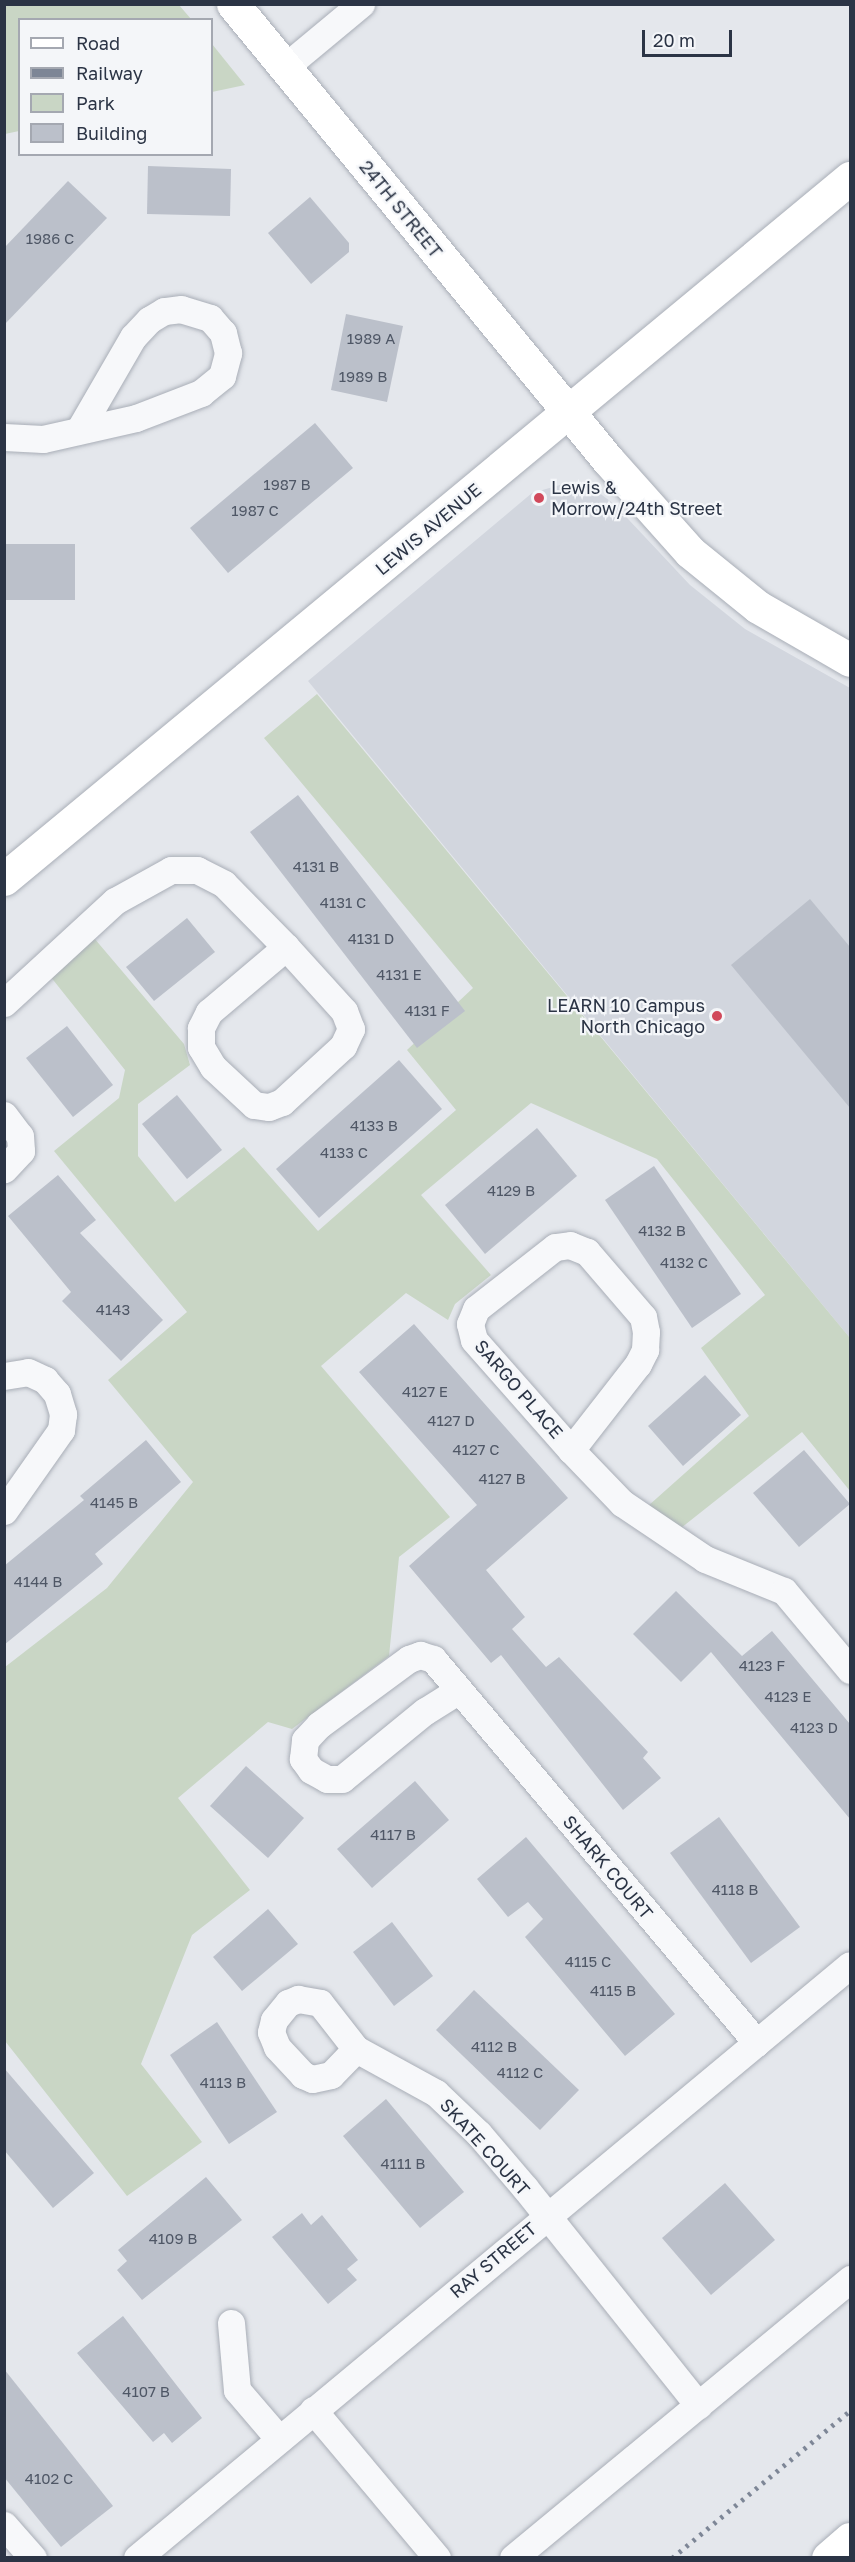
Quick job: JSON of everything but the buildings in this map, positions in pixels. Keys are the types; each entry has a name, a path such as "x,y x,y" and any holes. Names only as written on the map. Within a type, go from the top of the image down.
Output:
{"main road":[{"name":"24TH STREET","path":"233,4 568,413 690,552 758,607 850,660"},
{"name":"LEWIS AVENUE","path":"4,879 850,178"},
{"path":"828,2558 850,2539"}],"street":[{"path":"285,67 361,4"},
{"path":"4,437 43,439 136,418 201,393 222,376 228,353 223,333 210,318 181,309 164,310 149,320 133,337 80,430"},
{"path":"4,1003 115,901 141,884 171,870 197,870 224,884 286,947 344,1011 351,1029 344,1046 282,1102 269,1107 254,1105 213,1067 201,1047 201,1028 209,1012 286,947"},
{"path":"4,1115 20,1136 21,1151 4,1169"},
{"name":"SARGO PLACE","path":"571,1450 638,1364 645,1350 646,1332 643,1317 587,1252 570,1245 555,1247 476,1309 470,1324 474,1340 571,1450 622,1503 705,1559 784,1591 850,1670"},
{"path":"4,1376 28,1372 45,1380 57,1394 63,1414 61,1430 4,1511"},
{"name":"SHARK COURT","path":"459,1690 425,1711 342,1779 327,1779 311,1770 303,1759 305,1740 319,1725 409,1659 420,1655 433,1659 758,2043"},
{"name":"RAY STREET","path":"137,2558 850,1965"},
{"name":"SKATE COURT","path":"356,2049 436,2093 479,2134 698,2405"},
{"path":"513,2558 850,2279"},
{"path":"231,2323 237,2390 279,2439"},
{"path":"313,2410 437,2558"},
{"path":"4,2525 33,2558"}],"shaded area":[{"name":"LEARN 10 Campus North Chicago","path":"567,483 598,492 614,504 690,585 745,629 850,688 850,1338 308,681 532,493"}],"green space":[{"path":"5,4 179,5 190,18 18,18 18,131 5,134"},
{"path":"213,45 245,85 213,92"},
{"path":"317,694 850,1338 850,1491 802,1432 681,1528 648,1506 749,1416 701,1348 765,1295 657,1159 531,1103 421,1195 491,1275 455,1304 448,1320 406,1293 321,1366 450,1517 399,1557 389,1656 292,1729 268,1722 178,1798 250,1890 192,1935 141,2064 202,2142 127,2196 5,2041 5,1667 107,1588 193,1482 108,1380 187,1312 54,1151 119,1098 125,1070 50,976 94,938 184,1044 190,1065 138,1104 138,1156 175,1202 244,1147 318,1231 456,1110 407,1050 473,988 264,738"}],"railway":[{"path":"672,2558 850,2411"}],"place":[{"name":"Lewis & Morrow/24th Street","path":"539,498"},
{"name":"LEARN 10 Campus North Chicago","path":"717,1016"}]}
